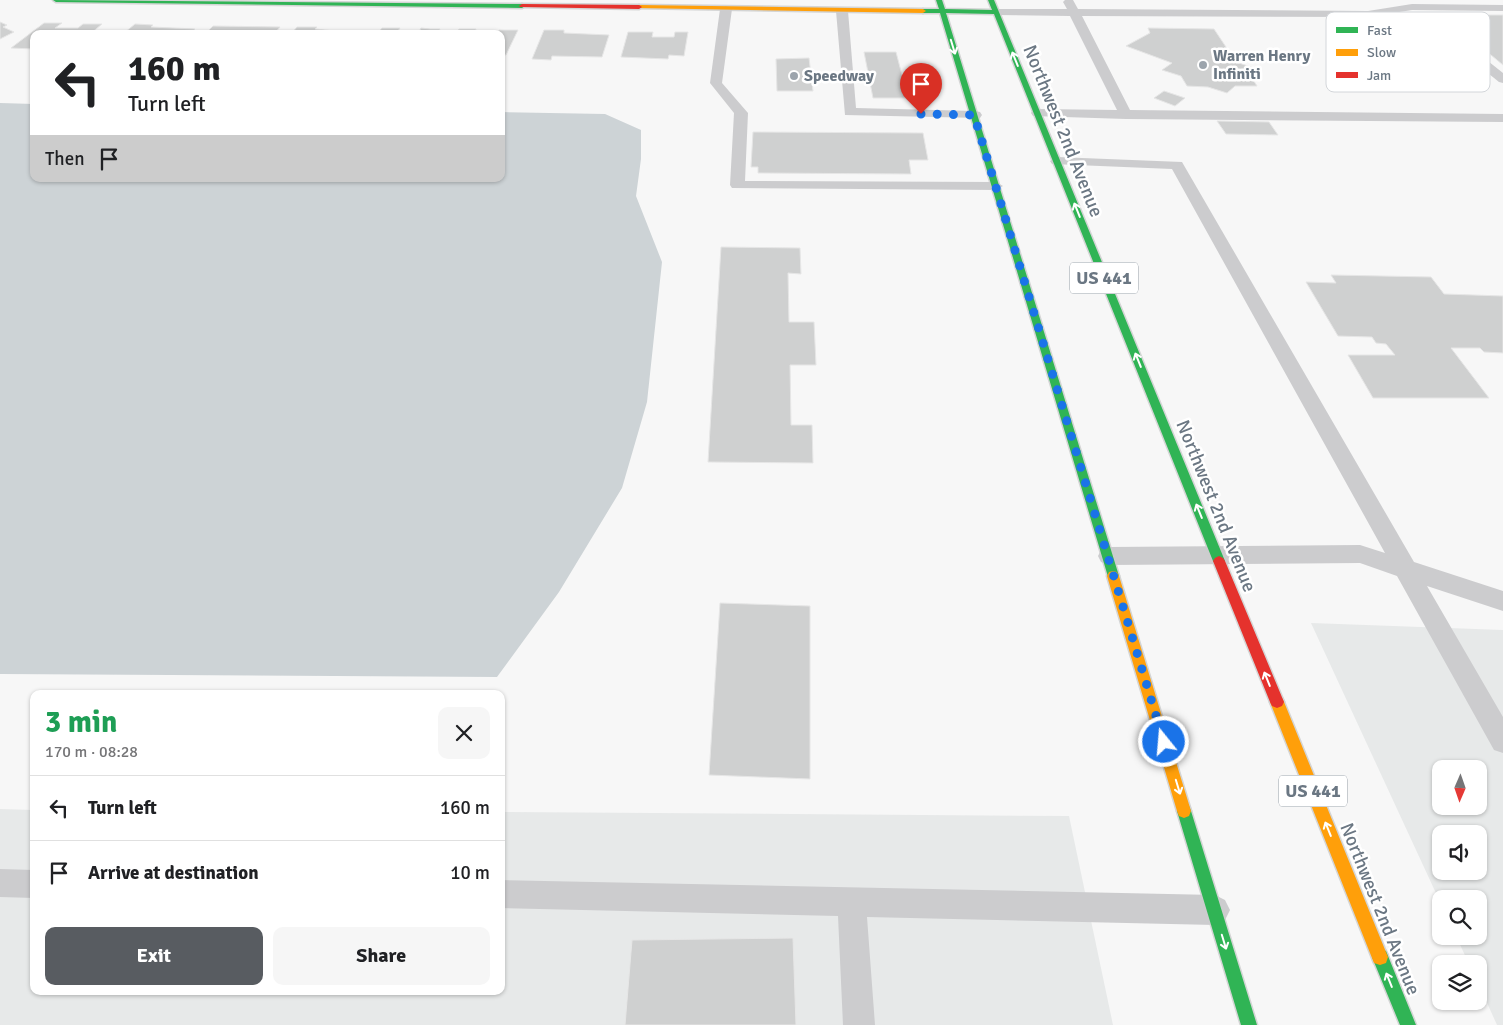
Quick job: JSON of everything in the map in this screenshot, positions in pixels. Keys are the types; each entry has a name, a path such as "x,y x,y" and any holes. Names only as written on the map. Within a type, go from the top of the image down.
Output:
{"main road":[{"path":"56,0 721,6 996,12"},
{"path":"938,0 1249,1025"},
{"name":"Northwest 2nd Avenue","path":"991,0 1408,1025"}],"lane":[{"path":"1068,0 1126,115"},
{"path":"1356,0 1366,12"},
{"path":"721,6 716,83 741,113 738,185 996,186"},
{"path":"1381,12 1412,7 1503,8"},
{"path":"842,10 850,112 974,115"},
{"path":"996,12 1326,14"},
{"path":"1490,68 1503,79"},
{"path":"1038,114 1503,118"},
{"path":"1057,162 1177,166 1503,741"},
{"path":"1108,556 1360,554 1503,602"},
{"path":"0,883 30,884"},
{"path":"505,894 1215,910"},
{"path":"852,902 859,1025"}],"shaded area":[{"path":"0,103 30,104 30,182 505,182 505,112 605,114 641,130 641,159 636,196 662,262 647,402 622,488 559,592 497,677 0,674"},
{"path":"1311,623 1503,630 1503,1025 1497,1025 1487,1003 1487,955 1465,955 1460,945 1487,945 1487,890 1435,890"},
{"path":"0,809 30,810 30,995 505,995 505,812 1069,816 1113,1025 0,1025"}],"building":[{"path":"1490,15 1503,15 1503,65 1490,54"},
{"path":"0,22 7,25 3,27 14,32 0,39"},
{"path":"44,23 62,23 55,28 78,28 83,24 102,24 95,30 35,30"},
{"path":"135,24 153,25 151,27 195,29 194,30 128,30"},
{"path":"213,26 280,27 277,30 209,30"},
{"path":"297,27 317,27 315,29 324,30 294,30"},
{"path":"382,28 400,28 399,30 380,30"},
{"path":"421,28 440,29 439,30 420,30"},
{"path":"1148,28 1214,29 1236,62 1257,69 1250,75 1257,86 1235,86 1227,93 1208,87 1187,86 1181,76 1162,70 1172,63 1126,46 1150,33"},
{"path":"459,29 476,29 476,30"},
{"path":"505,30 518,30 506,55"},
{"path":"544,30 564,30 564,33 609,35 602,57 552,56 551,60 532,59"},
{"path":"628,32 653,32 652,37 674,37 675,32 688,32 684,56 669,55 668,59 621,57"},
{"path":"30,34 30,49 11,48"},
{"path":"864,52 896,52 908,98 873,98"},
{"path":"809,58 813,91 777,91 776,59"},
{"path":"1164,91 1185,98 1175,106 1154,98"},
{"path":"1217,121 1269,122 1278,135 1226,134"},
{"path":"753,132 923,133 928,160 909,160 911,174 758,173 758,167 751,167"},
{"path":"721,247 800,248 801,274 788,273 789,322 814,322 816,365 790,365 791,425 812,425 813,463 708,462"},
{"path":"1331,275 1431,277 1444,294 1503,296 1503,353 1484,352 1480,348 1451,348 1489,398 1373,398 1348,355 1395,355 1386,344 1376,343 1372,337 1338,336 1306,282 1336,283"},
{"path":"720,603 810,606 810,779 709,775"},
{"path":"793,938 796,1025 625,1025 632,940"}],"traffic: fast":[{"path":"56,0 522,6"},
{"path":"939,0 1113,576"},
{"path":"991,0 1219,561"},
{"path":"923,11 996,12"},
{"path":"1184,811 1249,1025"},
{"path":"1380,957 1408,1025"}],"traffic: slow":[{"path":"639,7 923,11"},
{"path":"1113,576 1184,811"},
{"path":"1277,702 1380,957"}],"traffic: jam":[{"path":"522,6 639,7"},
{"path":"1219,561 1277,702"}],"place":[{"name":"Warren Henry Infiniti","path":"1203,65"},
{"name":"Speedway","path":"794,76"}],"route":[{"path":"921,114 974,115 1164,742"}]}
